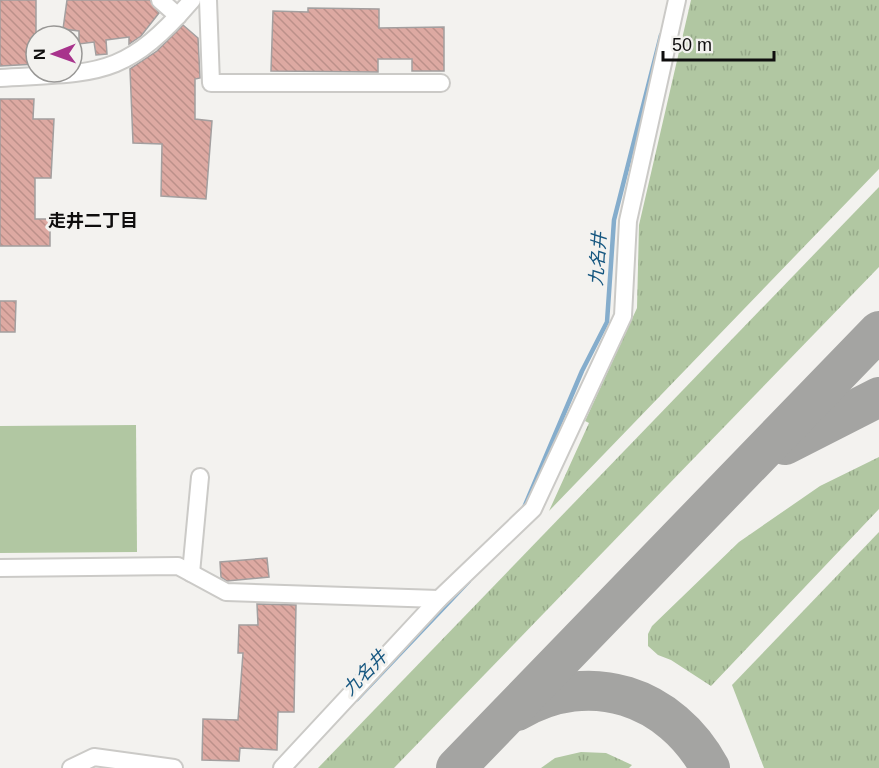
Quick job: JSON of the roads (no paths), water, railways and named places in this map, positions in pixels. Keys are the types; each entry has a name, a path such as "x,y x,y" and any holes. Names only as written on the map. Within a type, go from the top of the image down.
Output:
{"street":[{"path":"160,0 178,16"},
{"path":"0,78 71,74 110,67 142,50 192,0"},
{"path":"208,0 211,83 441,83"},
{"path":"282,768 439,599 533,509 623,316 628,221 677,0"},
{"path":"191,573 200,477"},
{"path":"0,568 178,566 226,592 439,599"},
{"path":"71,768 94,758 174,768"}],"waterway":[{"name":"九名井","path":"523,510 582,371 607,322 614,220 661,35"},
{"name":"九名井","path":"357,699 469,581"}],"district":[{"name":"走井二丁目","path":"93,221"}]}
